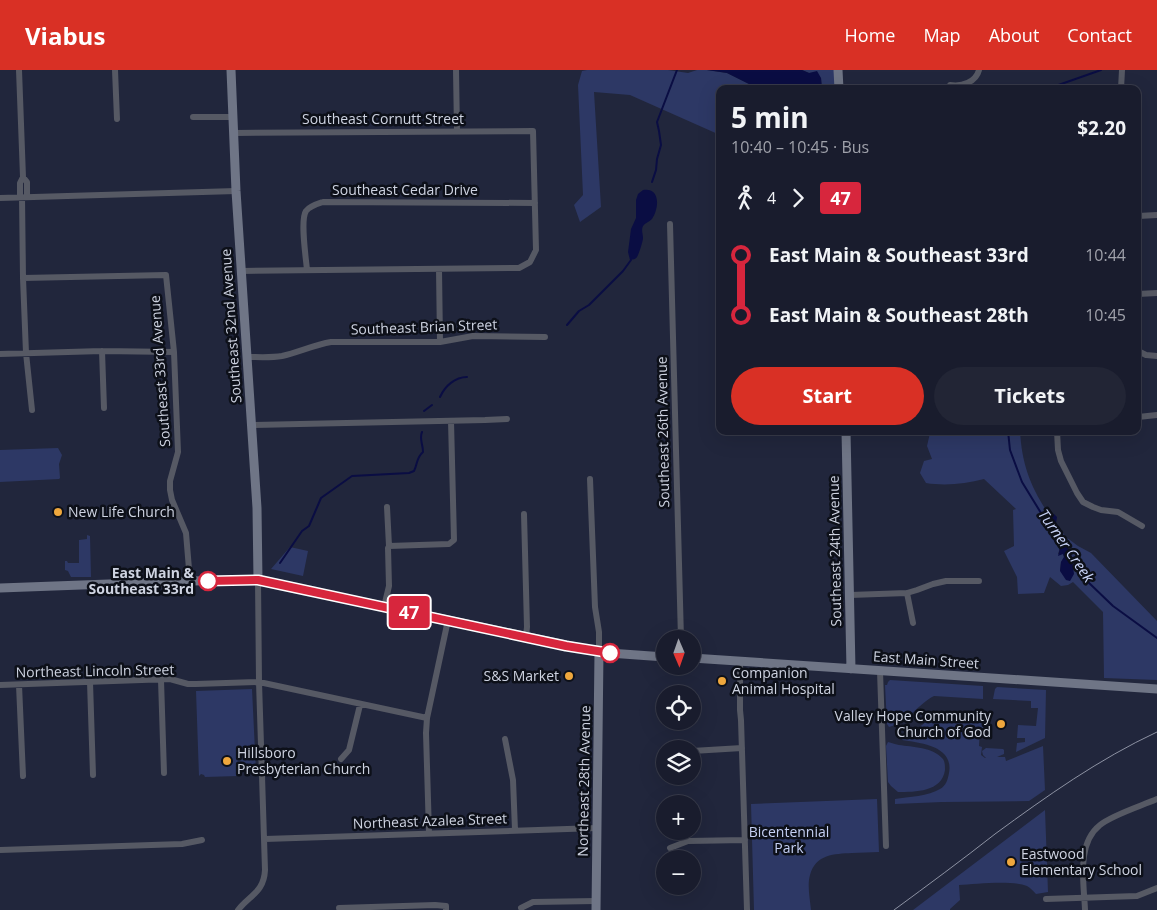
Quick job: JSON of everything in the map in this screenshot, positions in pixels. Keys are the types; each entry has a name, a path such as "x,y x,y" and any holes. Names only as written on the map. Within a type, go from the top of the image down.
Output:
{"main road":[{"name":"Southeast 32nd Avenue","path":"231,70 236,191 257,508 258,580"},
{"path":"838,70 839,85"},
{"name":"Southeast 24th Avenue","path":"846,435 851,669"},
{"path":"0,588 258,580 599,652 656,656"},
{"name":"Northeast 28th Avenue","path":"596,906 599,652"},
{"name":"East Main Street","path":"701,659 1157,689"}],"street":[{"path":"19,70 23,177 20,183 23,197 23,278 26,353 32,410"},
{"path":"115,70 117,119"},
{"path":"456,70 457,131"},
{"path":"962,85 972,81 977,76 979,70"},
{"path":"1121,85 1122,70"},
{"path":"193,117 233,116"},
{"name":"Southeast Cornutt Street","path":"234,133 533,131 535,203"},
{"path":"0,198 236,191"},
{"name":"Southeast Cedar Drive","path":"307,270 303,223 305,212 314,205 323,202 535,203"},
{"path":"241,270 519,268 530,262 536,250 535,203"},
{"path":"1141,216 1157,215"},
{"name":"Southeast 26th Avenue","path":"670,224 681,630"},
{"path":"439,269 440,342"},
{"name":"Southeast 33rd Avenue","path":"23,278 166,274 174,352 178,452 170,481 170,490 186,533 190,581"},
{"path":"1141,294 1157,293"},
{"name":"Southeast Brian Street","path":"247,358 280,356 317,344 331,342 440,342 473,336 545,337"},
{"path":"0,354 102,351 174,352"},
{"path":"102,351 104,408"},
{"path":"1141,352 1157,356"},
{"path":"1141,417 1157,415"},
{"path":"252,425 507,419"},
{"path":"389,546 449,544 454,540 451,421"},
{"path":"1057,435 1061,461 1083,502 1093,508 1118,512 1128,516 1142,526"},
{"path":"590,479 594,607 598,624 599,652"},
{"path":"384,607 389,586 387,507"},
{"path":"524,514 526,636"},
{"path":"238,910 258,890 263,882 266,870 258,580"},
{"path":"850,595 907,593 946,581 979,581"},
{"path":"907,593 913,623"},
{"path":"429,833 426,718 448,620"},
{"path":"740,662 747,910"},
{"path":"880,671 886,846"},
{"name":"Northeast Lincoln Street","path":"0,685 170,679 188,684 260,682 426,718"},
{"path":"161,680 164,773"},
{"path":"90,682 93,775"},
{"path":"19,684 22,776"},
{"path":"341,759 349,750 360,704"},
{"path":"504,739 514,780 515,830"},
{"path":"701,750 742,748"},
{"path":"1085,910 1083,862 1085,848 1090,836 1098,826 1108,819 1157,799"},
{"name":"Northeast Azalea Street","path":"265,839 597,828"},
{"path":"0,850 182,844 202,840"},
{"path":"670,848 688,842 745,840"},
{"path":"1046,899 1137,896 1157,888"},
{"path":"522,908 533,902 596,906"},
{"path":"339,908 375,909 435,905 446,908"}],"green space":[{"path":"668,70 688,73 697,70 707,70 727,73 751,85 716,85 716,133 630,95 594,92 601,207 580,222 574,205 583,195 578,85 582,71"},
{"path":"802,70 835,70 836,85 822,85 821,78"},
{"path":"930,435 1021,435 1028,474 1036,493 1048,513 1041,513 1039,516 1047,525 1054,541 1059,546 1058,554 1063,554 1064,557 1061,562 1060,571 1073,565 1071,553 1057,532 1056,523 1066,537 1091,553 1157,621 1157,680 1104,678 1103,612 1073,582 1061,586 1050,577 1044,593 1018,594 1017,577 1004,551 1014,546 1013,510 1016,509 984,479 955,484 926,483 920,473 924,461 932,459 927,446"},
{"path":"58,448 62,455 59,464 59,479 0,482 0,450"},
{"path":"87,535 90,536 91,577 71,577 68,571 65,570 65,561 68,563 79,563 79,540 87,539"},
{"path":"290,547 308,551 303,576 271,569"},
{"path":"890,680 983,686 983,699 934,696 907,718 889,727 887,724 885,685"},
{"path":"997,687 1046,690 1045,738 1016,752 1017,743 1025,742 1025,738 1017,738 1018,725 1036,726 1038,708 1031,708 1031,701 993,699"},
{"path":"252,689 256,772 238,772 238,776 205,777 201,774 199,776 196,691"},
{"path":"933,713 982,717 984,719 983,729 980,729 979,746 982,747 981,755 985,758 982,751 986,748 1003,749 1004,754 997,757 1005,757 1006,761 1043,746 1045,790 1029,801 895,804 895,799 930,793 942,788 946,782 949,764 941,751 927,745 902,740 901,737 922,725"},
{"path":"888,742 922,748 939,755 945,763 945,770 939,783 920,791 898,792 888,782 886,746"},
{"name":"Bicentennial Park","path":"877,799 879,852 845,853 826,856 821,859 813,868 809,879 811,910 754,910 751,804"},
{"name":"Eastwood Elementary School","path":"1045,810 1048,892 1036,894 1027,886 1013,883 959,885 960,900 950,910 913,910"}],"shaded area":[{"path":"707,70 802,70 809,73 817,71 821,78 822,85 751,85 727,73"},
{"path":"643,190 649,190 656,195 657,205 652,219 643,226 643,240 638,255 635,259 630,260 628,252 631,229 636,218 636,200 638,194"},
{"path":"1041,513 1054,514 1057,517 1055,529 1060,539 1071,552 1074,574 1070,581 1066,580 1060,571 1061,562 1064,557 1063,554 1058,556 1060,548 1054,541 1047,525 1039,516"}],"waterway":[{"path":"652,182 661,145 657,122 677,70"},
{"path":"1058,85 1101,70"},
{"path":"567,325 579,311 589,305 623,271 631,260"},
{"path":"440,397 451,383 467,377"},
{"path":"424,411 432,405"},
{"path":"280,563 302,531 309,526 321,498 352,476 409,473 414,471 418,459 423,452 422,432"},
{"name":"Turner Creek","path":"1008,435 1010,450 1022,482 1041,513"},
{"name":"Turner Creek","path":"1072,559 1087,581 1113,606 1157,638"}],"tram line":[{"path":"894,910 1054,792 1094,766 1157,732"}],"bus line":[{"name":"47","path":"208,581 258,580 566,646 610,653"}],"place":[{"name":"New Life Church","path":"58,512"},
{"name":"East Main & Southeast 33rd","path":"208,581"},
{"name":"S&S Market","path":"569,676"},
{"name":"Companion Animal Hospital","path":"722,681"},
{"name":"Valley Hope Community Church of God","path":"1001,724"},
{"name":"Hillsboro Presbyterian Church","path":"227,761"},
{"name":"Eastwood Elementary School","path":"1011,862"}]}
